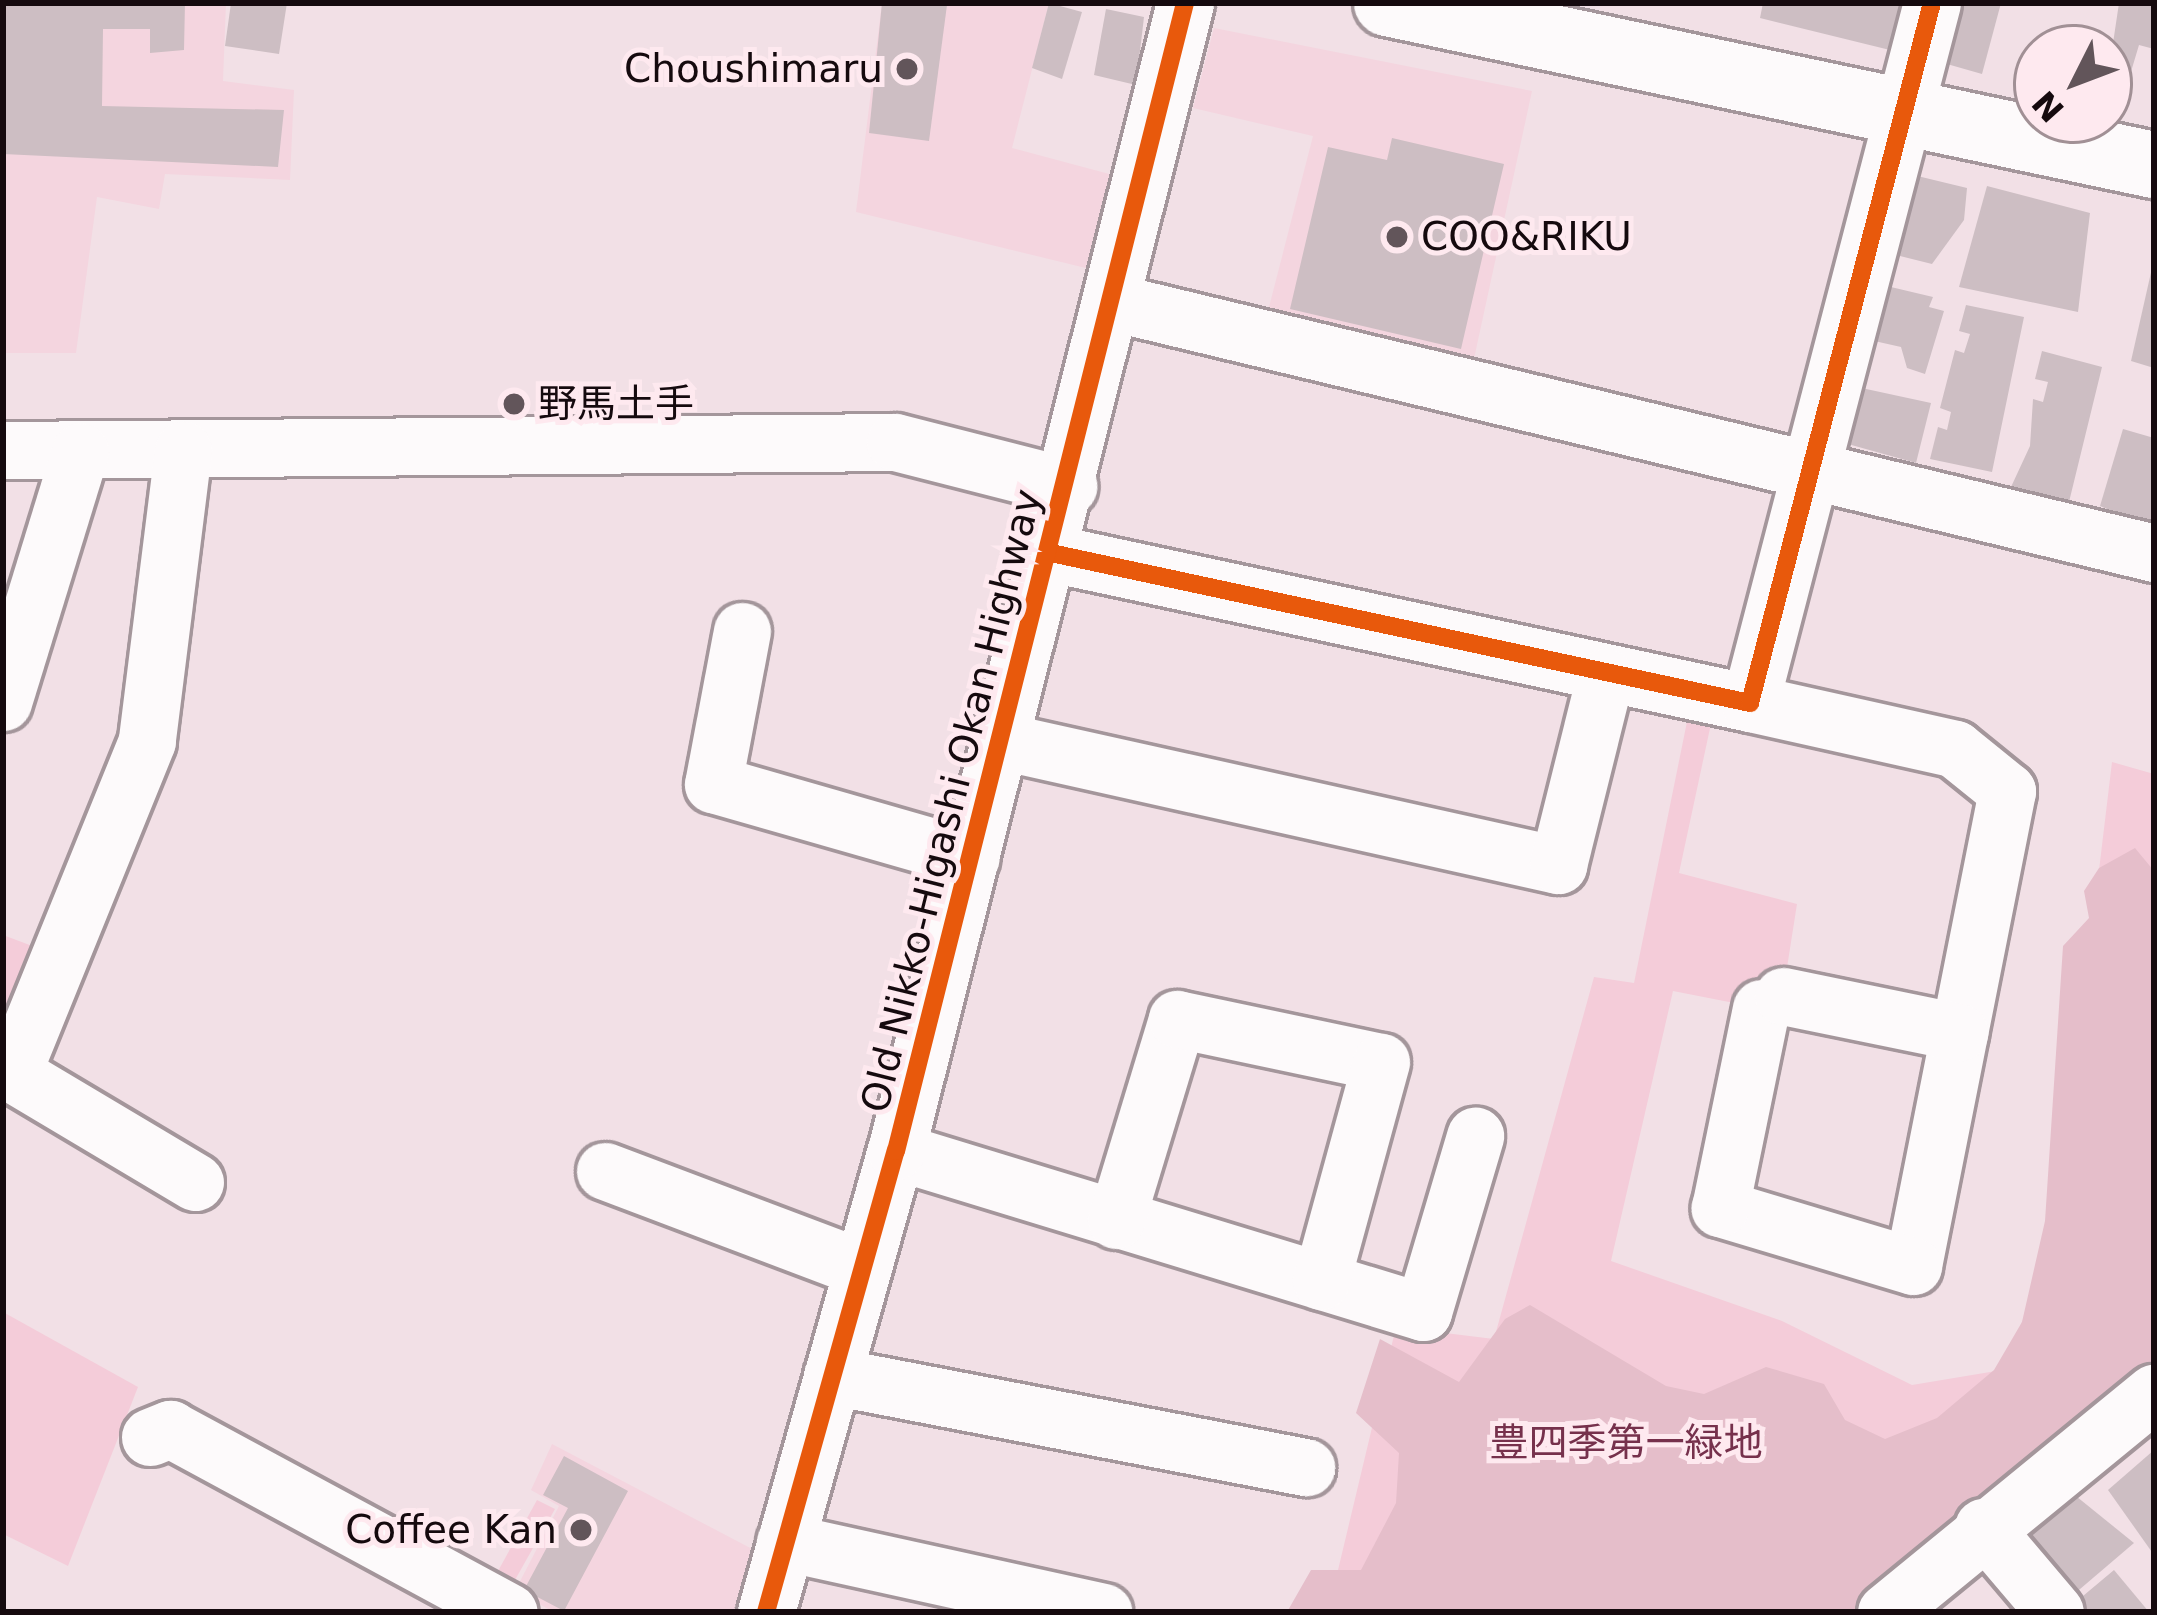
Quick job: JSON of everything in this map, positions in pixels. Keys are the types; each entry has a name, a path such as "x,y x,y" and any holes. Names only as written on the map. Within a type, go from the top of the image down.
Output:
{"highway":[{"path":"1387,3 2154,165"}],"street":[{"name":"Old Nikko-Higashi Okan Highway","path":"766,1612 896,1151 1051,553 1185,3"},
{"path":"1750,703 1805,468 1932,3"},
{"path":"1112,302 2154,553"},
{"path":"3,451 896,442 1068,485"},
{"path":"183,450 147,740 12,1073 196,1182"},
{"path":"3,702 80,452"},
{"path":"1051,553 1605,677 1750,703 1955,749 2007,791 1913,1266 1720,1208 1772,1002 1959,1031"},
{"path":"742,631 712,784 970,858"},
{"path":"1001,741 1558,866 1605,677"},
{"path":"1116,1220 1177,1019 1382,1062 1321,1281"},
{"path":"896,1151 1424,1312 1475,1136"},
{"path":"604,1171 862,1268"},
{"path":"832,1376 1306,1467"},
{"path":"1886,1612 1983,1527 2154,1393"},
{"path":"150,1437 170,1429 509,1612"},
{"path":"1983,1527 2055,1612"},
{"path":"785,1542 1103,1612"}],"shaded area":[{"path":"3,3 226,3 223,81 294,90 290,180 165,174 159,209 97,197 76,353 3,353"},
{"path":"882,3 1049,3 1012,148 1113,175 1094,270 856,212"},
{"path":"1214,28 1532,91 1472,368 1267,315 1313,136 1193,108"},
{"path":"552,1444 758,1552 742,1612 554,1612 515,1591 559,1506 531,1490"}],"green space":[{"name":"豊四季第一緑地","path":"1691,702 1715,705 1679,873 1797,904 1780,1012 1673,991 1611,1261 1782,1321 1912,1385 2002,1370 2054,1245 2112,762 2154,774 2154,1378 1328,1612 1396,1327 1494,1339 1594,977 1634,983"},
{"name":"豊四季第一緑地","path":"2135,848 2154,871 2154,1376 1885,1612 1287,1612 1311,1570 1361,1570 1396,1503 1399,1453 1356,1413 1380,1339 1459,1382 1505,1319 1530,1305 1666,1386 1704,1394 1766,1367 1824,1384 1845,1420 1885,1439 1937,1418 1994,1370 2022,1322 2045,1221 2063,946 2089,918 2084,891 2099,868"},
{"path":"3,935 59,956 3,1069"},
{"path":"3,1312 138,1387 68,1566 3,1534"},
{"path":"537,1500 555,1509 515,1580 498,1571"}],"building":[{"path":"3,3 185,3 184,50 150,53 150,29 103,29 102,106 284,110 278,167 3,154"},
{"path":"231,3 287,3 279,54 225,46"},
{"name":"Choushimaru","path":"882,3 947,5 929,141 869,133"},
{"path":"1049,3 1082,12 1062,79 1032,68"},
{"path":"1763,3 1905,3 1894,51 1760,18"},
{"path":"1947,3 2001,3 1982,74 1933,60"},
{"path":"2119,3 2154,3 2154,49 2139,45 2133,65 2133,24 2116,24"},
{"path":"1106,9 1144,17 1136,85 1094,75"},
{"name":"COO&RIKU","path":"1392,138 1504,164 1461,349 1290,309 1328,147 1387,160"},
{"path":"1905,173 1967,188 1964,220 1932,264 1888,253"},
{"path":"1987,186 2090,213 2078,312 1959,287"},
{"path":"2154,268 2154,368 2131,361"},
{"path":"1874,283 1933,297 1929,307 1944,311 1925,374 1907,368 1901,347 1861,338"},
{"path":"1966,305 2024,317 1992,472 1930,459 1938,427 1947,430 1951,412 1940,408 1955,350 1964,353 1970,334 1959,331"},
{"path":"2042,351 2102,367 2069,502 2011,487 2030,446 2033,399 2043,402 2048,382 2035,379"},
{"path":"1843,384 1931,403 1916,463 1830,439"},
{"path":"2123,429 2154,438 2154,529 2100,506"},
{"path":"2154,1450 2154,1555 2108,1490"},
{"path":"564,1456 628,1491 564,1611 524,1590 568,1508 543,1495"},
{"path":"2066,1488 2134,1543 2066,1601 2010,1536"},
{"path":"2114,1570 2149,1612 2086,1612 2077,1601"}],"cycle path":[{"path":"766,1612 896,1151 1185,3"},
{"path":"1051,553 1750,703 1932,3"}],"place":[{"name":"Choushimaru","path":"907,69"},
{"name":"COO&RIKU","path":"1397,237"},
{"name":"野馬土手","path":"514,404"},
{"name":"Coffee Kan","path":"581,1530"}]}
